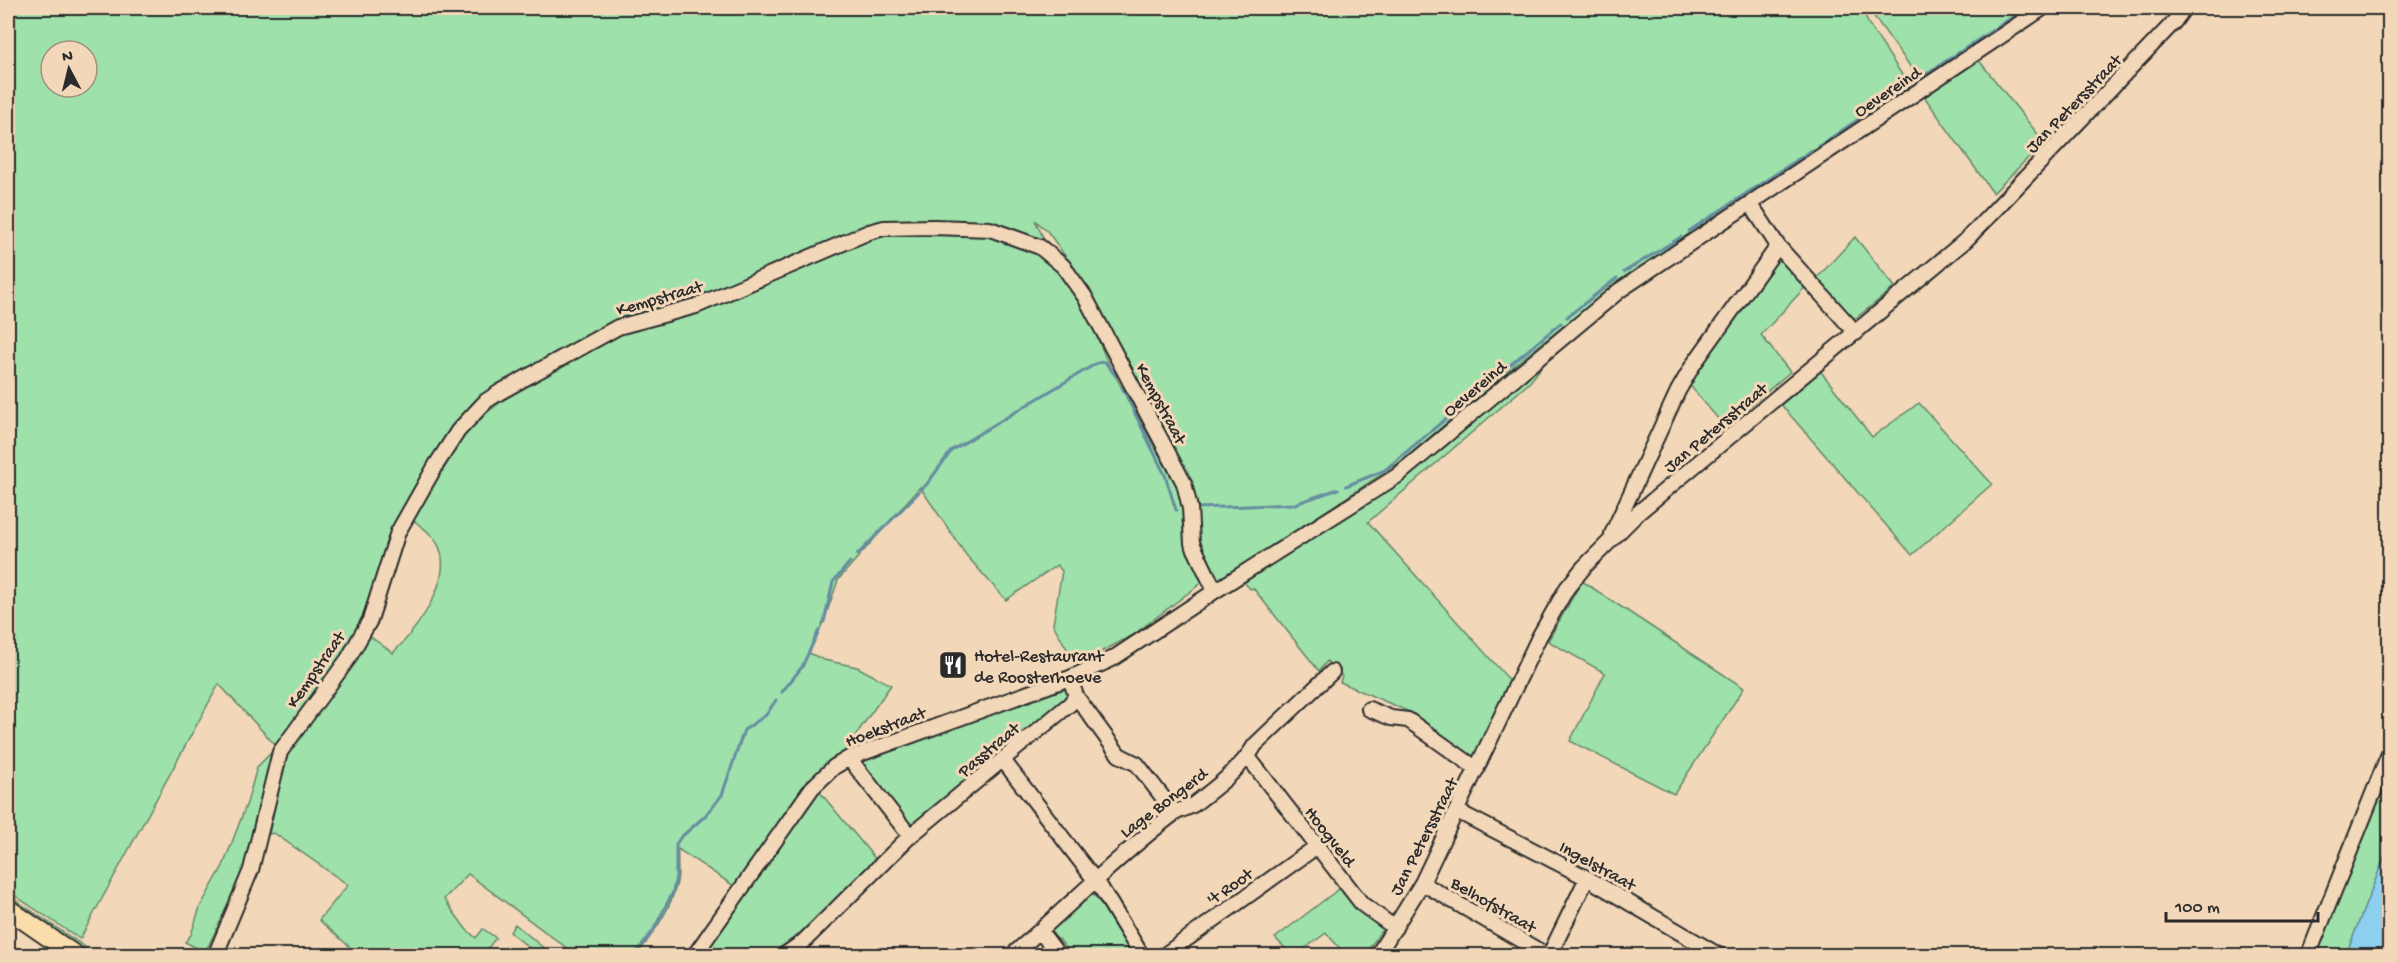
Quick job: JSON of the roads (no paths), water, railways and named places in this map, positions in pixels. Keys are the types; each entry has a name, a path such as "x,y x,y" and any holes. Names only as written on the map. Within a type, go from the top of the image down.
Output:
{"main road":[{"path":"8,909 76,956"}],"street":[{"name":"Oevereind","path":"1215,591 1397,476 1620,290 2043,8"},
{"name":"Jan Petersstraat","path":"1377,956 1422,883 1550,619 1573,581 1608,541 1639,512 1966,240 2166,31 2184,8"},
{"path":"1750,203 1778,246 1856,333"},
{"name":"Kempstraat","path":"215,956 251,870 280,752 348,659 370,620 398,532 458,431 493,397 618,327 696,306 855,237 884,228 990,229 1040,247 1063,266 1085,297 1184,483 1190,508 1192,543 1215,591"},
{"path":"1608,541 1678,391 1693,365 1778,246"},
{"path":"1175,813 1137,764 1119,755 1076,696 1070,678 1112,659 1215,591"},
{"name":"Lage Bongerd","path":"1011,956 1096,882 1110,866 1175,813 1191,806 1248,757 1255,745 1332,672"},
{"name":"Hoekstraat","path":"694,956 812,788 834,767 849,758 1070,678"},
{"name":"Passtraat","path":"783,956 803,942 910,836 1003,760 1076,696"},
{"path":"1369,709 1391,718 1408,720 1477,770"},
{"path":"2308,956 2390,751"},
{"name":"Hoogveld","path":"1248,757 1362,904 1395,928"},
{"path":"849,758 910,836"},
{"path":"1003,760 1096,882 1142,956"},
{"name":"Ingelstraat","path":"1457,811 1587,878 1720,956"},
{"name":"'t Root","path":"1163,956 1316,847"},
{"path":"1548,956 1587,878"},
{"name":"Belhofstraat","path":"1422,883 1548,956"},
{"path":"1040,931 1059,956"}],"water":[{"path":"2389,845 2389,955 2346,955"}],"waterway":[{"path":"1916,81 2026,8"},
{"path":"1819,146 1903,89"},
{"path":"1689,231 1812,150"},
{"path":"1624,272 1681,237"},
{"path":"1567,317 1617,278"},
{"path":"1493,379 1561,323"},
{"path":"857,555 927,484 952,450 1097,363 1105,362 1116,376"},
{"path":"1346,486 1385,470 1487,384"},
{"path":"1122,387 1165,475 1176,510"},
{"path":"1197,508 1295,504 1338,489"},
{"path":"824,622 833,582 850,562"},
{"path":"782,692 802,667 819,630"},
{"path":"634,956 653,931 673,892 676,876 676,844 705,816 722,795 744,730 766,715 776,700"}],"place":[{"name":"Hotel-Restaurant de Roosterhoeve","path":"953,665"}]}
